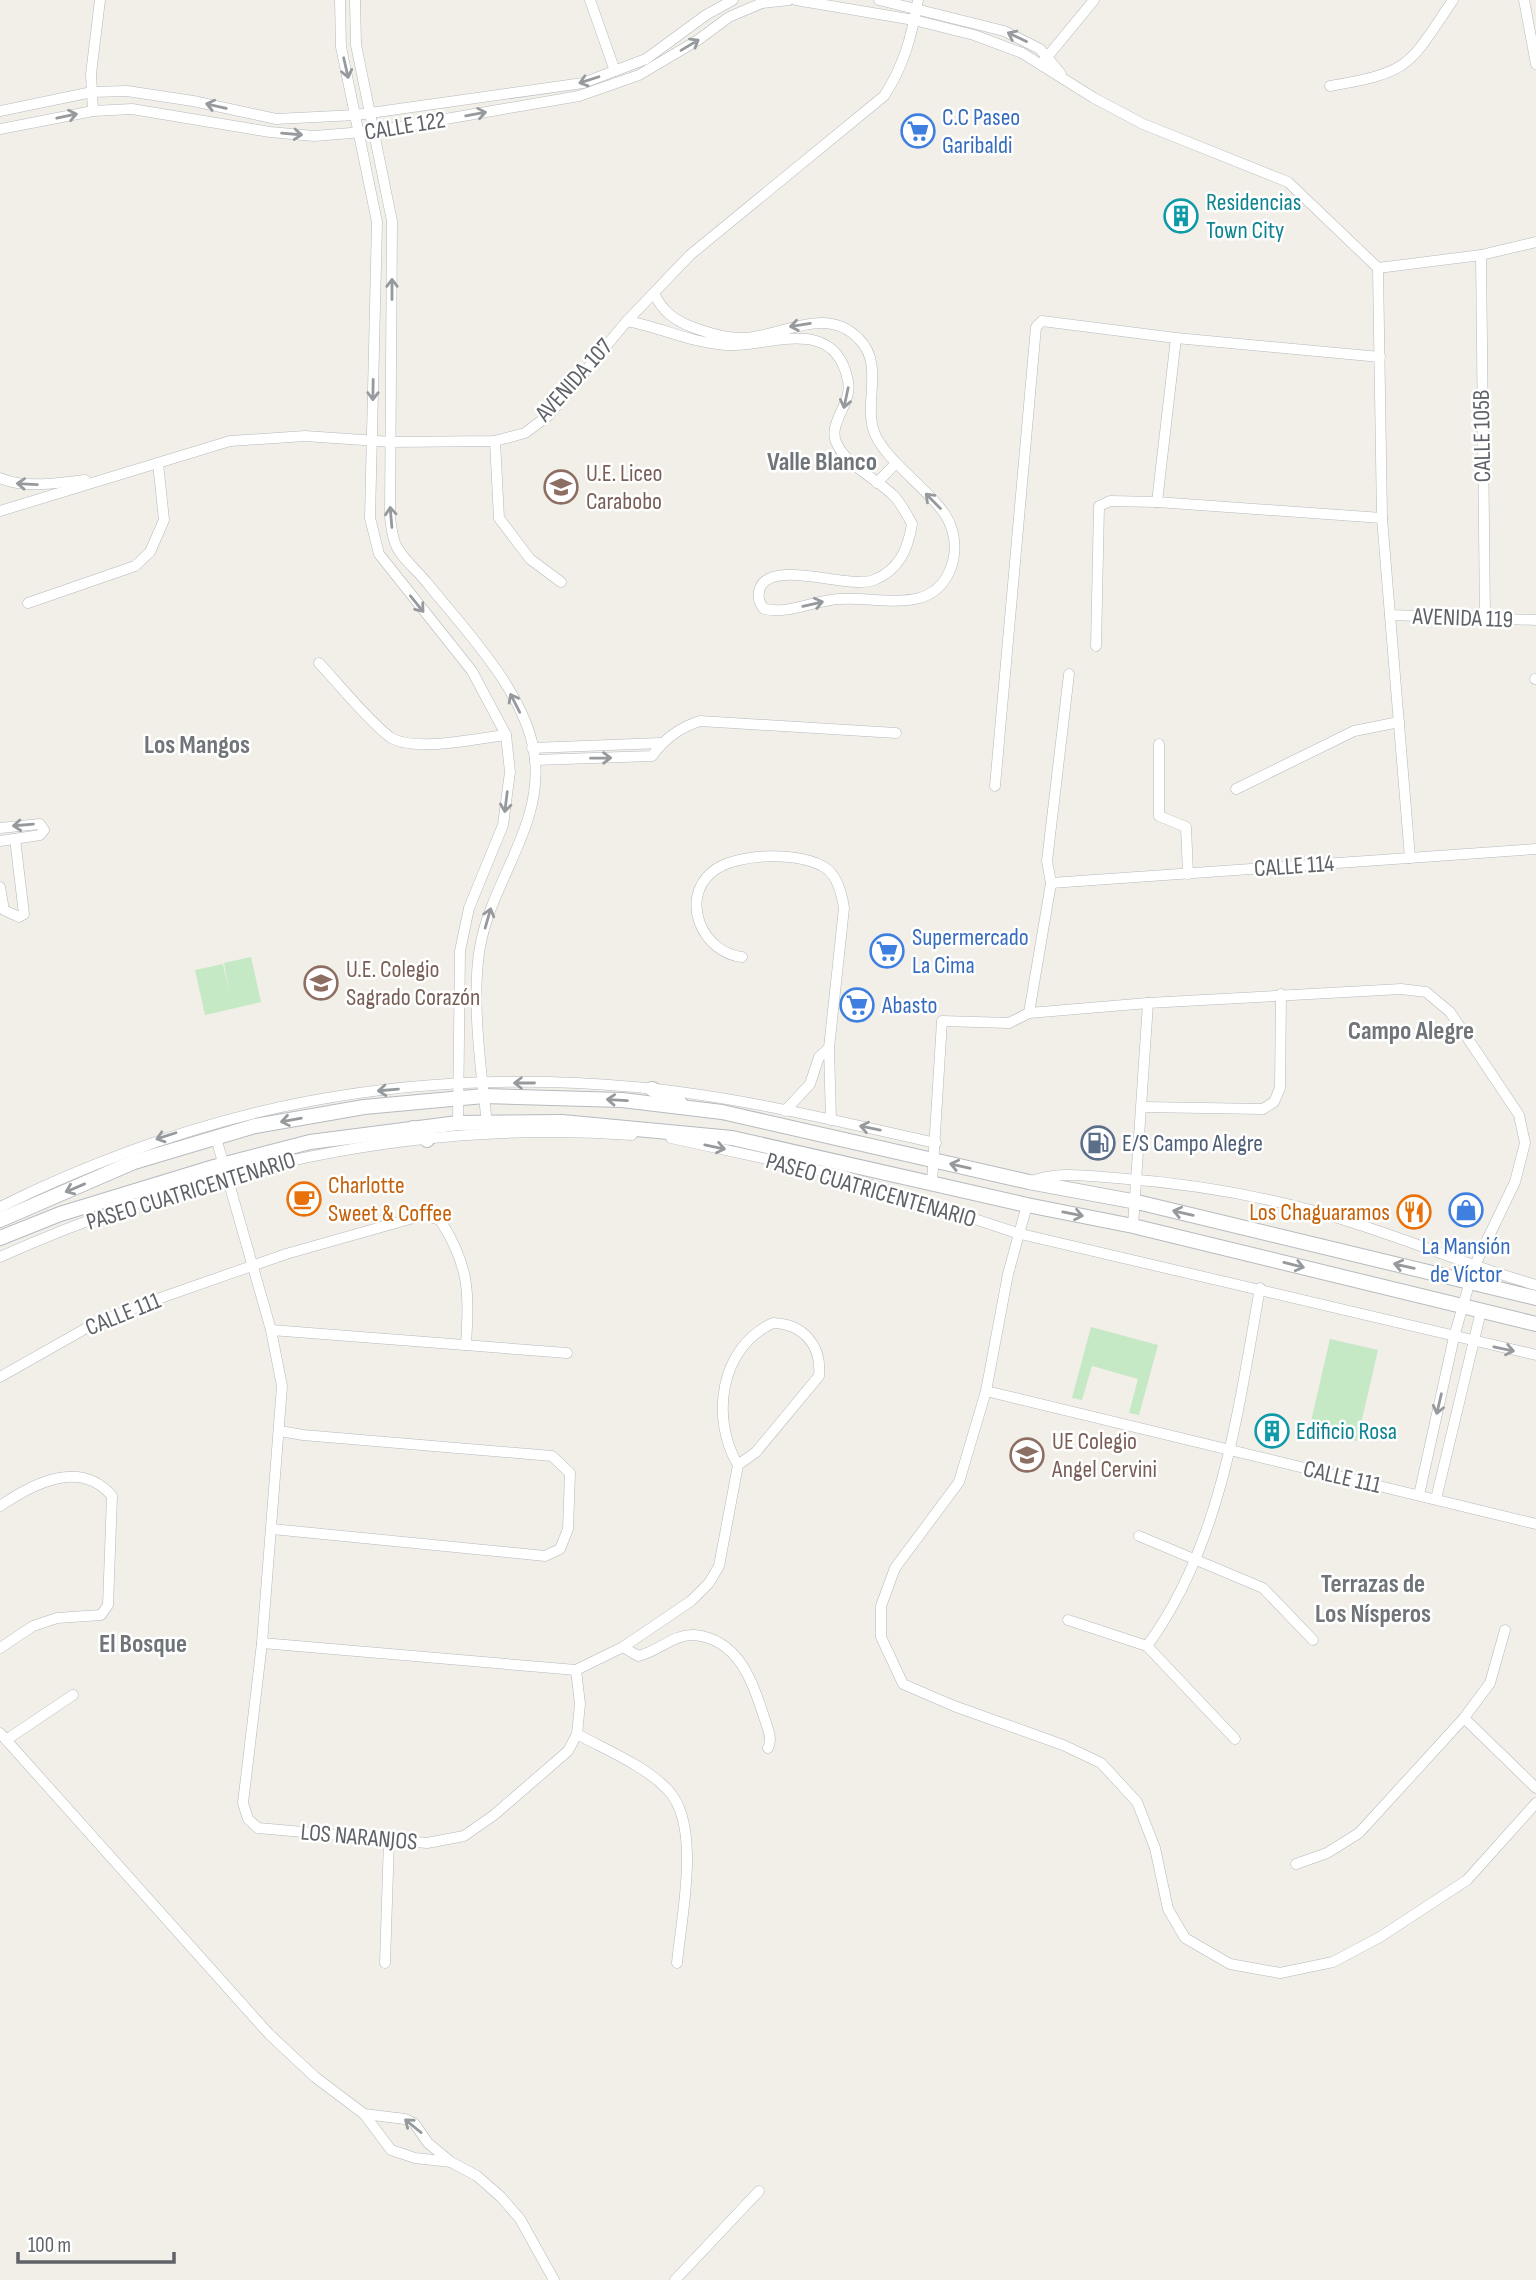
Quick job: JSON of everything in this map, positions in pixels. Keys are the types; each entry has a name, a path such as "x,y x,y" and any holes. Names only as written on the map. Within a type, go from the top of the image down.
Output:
{"street":[{"path":"93,110 92,92 100,0"},
{"path":"340,0 341,47 377,222 370,518 379,554 472,671 506,735 510,772 503,825 468,908 460,951 456,1091 458,1123"},
{"path":"355,0 356,45 376,131 392,221 390,517 396,545 488,658 512,697 533,748 535,760 533,795 524,828 489,910 479,948 478,998 487,1123"},
{"path":"590,0 614,71"},
{"name":"CALLE 122","path":"0,111 92,92 127,91 193,101 275,119 372,113 583,83 646,59 706,15 733,0"},
{"name":"CALLE 122","path":"0,129 93,110 132,109 281,133 314,136 360,134 579,96 639,75 729,18 762,3 789,0"},
{"path":"796,0 914,20 974,36 1044,61 1068,82 1143,124 1288,181 1378,268 1382,518 1410,858"},
{"path":"879,0 918,4 1004,31 1040,49 1044,61"},
{"path":"1044,61 1094,0"},
{"path":"1330,86 1379,78 1408,64 1453,0"},
{"path":"1524,0 1536,64"},
{"name":"AVENIDA 107","path":"0,511 230,441 305,436 392,442 495,441 524,433 549,415 627,321 690,256 884,96 899,74 918,4"},
{"path":"1378,268 1481,255 1536,242"},
{"name":"CALLE 105B","path":"1481,255 1485,618"},
{"path":"627,321 726,345 803,338 825,344 840,360 848,382 848,399 834,430 836,442 894,496 912,524 903,557 887,573 863,583 817,576 777,576 761,585 758,593 764,608 782,611 851,598 916,600 937,590 946,580 956,552 950,524 896,463 873,429 869,354 858,338 835,326 803,324 743,338 715,334 676,319 664,310 654,293"},
{"path":"669,331 676,319"},
{"path":"995,786 1036,327 1042,321 1176,338 1380,357"},
{"path":"825,344 835,326"},
{"path":"1157,502 1176,338"},
{"path":"495,441 499,518 530,559 561,582"},
{"path":"29,603 135,566 150,552 164,520 158,463"},
{"path":"877,483 896,463"},
{"path":"0,478 10,483 37,484 103,479"},
{"path":"1096,646 1099,506 1110,501 1382,518"},
{"name":"AVENIDA 119","path":"1390,615 1536,620"},
{"path":"319,663 382,730 400,741 426,744 506,735"},
{"path":"1028,1013 1051,883 1048,861 1069,674"},
{"path":"535,760 644,758 652,756 661,743 688,725 700,721 896,733"},
{"path":"1236,789 1354,732 1399,722"},
{"path":"533,748 661,743"},
{"path":"1159,744 1159,816 1186,827 1188,874"},
{"path":"0,828 43,825 40,835 0,841"},
{"path":"0,887 4,910 19,917 24,914 15,839"},
{"name":"CALLE 114","path":"1051,883 1536,849"},
{"path":"742,957 729,955 713,946 700,930 699,893 712,872 736,859 767,856 813,861 829,870 841,893 844,908 829,1048 831,1120"},
{"path":"932,1181 936,1160 942,1021 1009,1023 1028,1013 1281,995 1414,989 1435,997 1450,1012 1519,1115 1525,1143 1515,1182 1472,1274 1454,1337 1419,1495"},
{"path":"1143,1107 1263,1109 1274,1102 1280,1088 1281,995"},
{"path":"1133,1226 1137,1202 1148,1003"},
{"path":"785,1111 810,1084 819,1057 829,1048"},
{"name":"PASEO CUATRICENTENARIO","path":"0,1207 57,1179 162,1137 227,1118 325,1096 586,1083 652,1089 785,1111 936,1143"},
{"path":"652,1089 687,1107"},
{"name":"PASEO CUATRICENTENARIO","path":"483,1090 622,1100 722,1112 1029,1182 1137,1202 1472,1274"},
{"name":"PASEO CUATRICENTENARIO","path":"0,1220 134,1162 255,1126 456,1091"},
{"name":"PASEO CUATRICENTENARIO","path":"0,1258 86,1222 310,1142 458,1123 487,1123 674,1139 844,1176 1017,1233 1260,1288 1473,1343 1536,1356"},
{"name":"PASEO CUATRICENTENARIO","path":"0,1238 60,1214 226,1170 318,1154 524,1127 659,1128 732,1138 932,1181 1027,1205 1133,1226 1536,1324"},
{"path":"413,1128 427,1140"},
{"path":"659,1128 674,1139"},
{"path":"216,1138 271,1330 282,1386 262,1643 576,1670 623,1647 691,1601 709,1583 719,1566 738,1465 730,1451 726,1434 722,1389 737,1359 759,1330 773,1324 789,1324 805,1333 815,1345 820,1364 819,1376 756,1452 738,1465"},
{"name":"PASEO CUATRICENTENARIO","path":"1029,1182 1051,1174 1137,1180 1300,1208 1359,1224 1472,1274 1536,1297"},
{"path":"1027,1205 1017,1233 986,1391 959,1482 895,1568 881,1606 881,1637 903,1684 1063,1745 1101,1763 1137,1802 1155,1848 1168,1909 1185,1938 1230,1964 1280,1973 1333,1962 1380,1937 1467,1880 1536,1803"},
{"name":"CALLE 111","path":"0,1377 90,1326 149,1302 286,1254 424,1216 440,1220 451,1236 469,1287 466,1345"},
{"path":"1472,1274 1536,1284"},
{"path":"1147,1646 1171,1613 1205,1542 1227,1451 1260,1288"},
{"path":"1436,1499 1481,1311"},
{"path":"271,1330 567,1353"},
{"name":"CALLE 111","path":"986,1391 1536,1524"},
{"path":"272,1529 545,1556 560,1549 568,1529 570,1473 552,1456 280,1431"},
{"path":"0,1506 47,1479 78,1476 101,1483 112,1496 108,1605 101,1615 57,1618 33,1626 0,1648"},
{"path":"1139,1536 1263,1587 1313,1640"},
{"path":"1068,1620 1147,1646 1235,1739"},
{"path":"1296,1864 1327,1853 1359,1833 1464,1718 1490,1683 1505,1630"},
{"path":"623,1647 638,1656 681,1636 692,1635 712,1638 732,1651 746,1669 761,1707 770,1737 768,1748"},
{"name":"LOS NARANJOS","path":"262,1643 243,1803 248,1819 258,1828 427,1843 464,1836 494,1815 568,1751 578,1734"},
{"path":"576,1670 580,1704 578,1734 650,1774 670,1792 682,1815 688,1842 677,1963"},
{"path":"73,1695 3,1736 269,2035 315,2077 364,2114 391,2150 415,2158 451,2162"},
{"path":"1464,1718 1536,1788"},
{"path":"385,1963 389,1839"},
{"path":"364,2114 405,2119 421,2130 428,2143 451,2162 477,2176 501,2197 520,2219 554,2280"},
{"path":"415,2158 428,2143"},
{"path":"675,2280 759,2191"}],"green space":[{"path":"251,957 261,1002 205,1015 195,970 223,964 230,996 224,963"},
{"path":"1091,1327 1158,1345 1139,1415 1129,1413 1138,1379 1092,1366 1082,1400 1072,1398"},
{"path":"1330,1339 1378,1350 1357,1441 1309,1430"}],"place":[{"name":"C.C Paseo Garibaldi","path":"918,131"},
{"name":"Residencias Town City","path":"1181,216"},
{"name":"U.E. Liceo Carabobo","path":"561,487"},
{"name":"Supermercado La Cima","path":"887,951"},
{"name":"U.E. Colegio Sagrado Corazón","path":"321,983"},
{"name":"Abasto","path":"857,1005"},
{"name":"E/S Campo Alegre","path":"1098,1143"},
{"name":"Charlotte Sweet & Coffee","path":"304,1199"},
{"name":"La Mansión de Víctor","path":"1466,1210"},
{"name":"Los Chaguaramos","path":"1414,1212"},
{"name":"Edificio Rosa","path":"1272,1431"},
{"name":"UE Colegio Angel Cervini","path":"1027,1455"}],"district":[{"name":"Valle Blanco","path":"822,462"},
{"name":"Los Mangos","path":"197,745"},
{"name":"Campo Alegre","path":"1411,1031"},
{"name":"Terrazas de Los Nísperos","path":"1373,1599"},
{"name":"El Bosque","path":"143,1644"}]}
